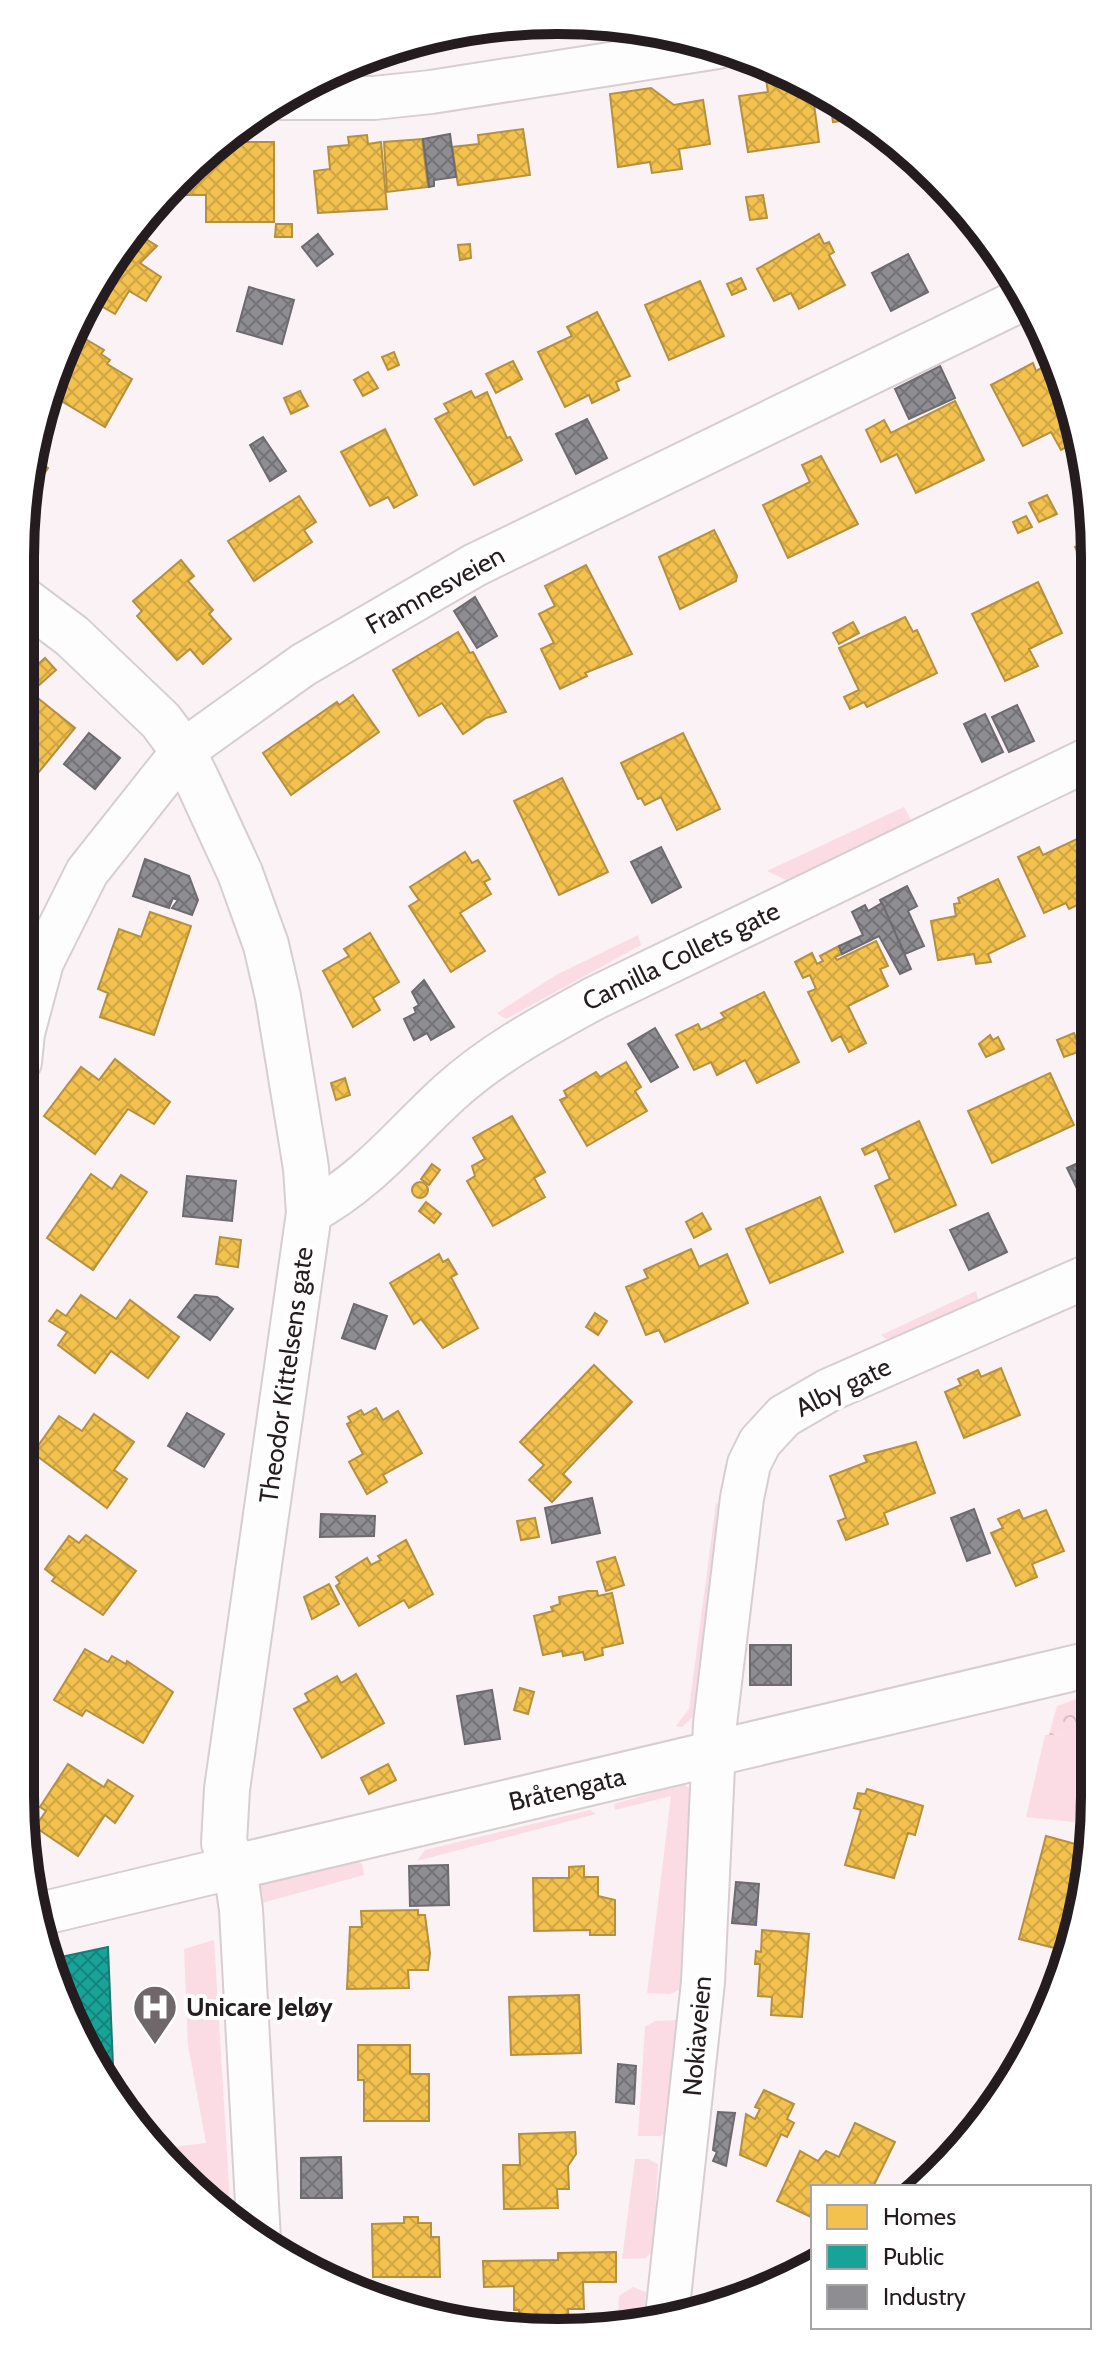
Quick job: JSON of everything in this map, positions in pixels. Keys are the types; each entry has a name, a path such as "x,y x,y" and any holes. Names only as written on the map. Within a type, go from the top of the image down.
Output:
{"street":[{"path":"307,98 360,99 431,92 688,51"},
{"name":"Framnesveien","path":"34,992 42,962 87,872 183,751 303,665 475,565 1015,303"},
{"name":"Theodor Kittelsens gate","path":"34,608 72,636 127,688 161,721 183,751 240,873 266,945 278,997 306,1168 309,1213 227,1789 224,1843 235,1867 241,1910 258,2225"},
{"name":"Camilla Collets gate","path":"309,1213 345,1193 449,1093 490,1060 534,1032 593,999 1081,763"},
{"name":"Alby gate","path":"714,1755 742,1498 749,1464 760,1442 784,1416 829,1390 1081,1279"},
{"name":"Bråtengata","path":"47,1912 1081,1666"},
{"name":"Nokiaveien","path":"668,2307 703,1982 714,1755"}],"green space":[{"path":"904,807 912,822 786,880 767,871"},
{"path":"638,935 641,945 506,1019 497,1013 556,975"},
{"path":"976,1291 978,1300 934,1324 898,1337 886,1339 881,1335"},
{"path":"716,1503 726,1507 700,1710 682,1727 676,1726 689,1709"},
{"path":"1081,1697 1081,1733 1049,1735 1057,1706"},
{"path":"1081,1733 1080,1823 1026,1817 1045,1735"},
{"path":"683,1784 691,1789 700,1820 682,1918 686,1987 670,1994 647,1993 671,1796 615,1810 614,1804"},
{"path":"590,1810 596,1814 417,1861 425,1850"},
{"path":"354,1858 362,1864 364,1875 258,1904 254,1884"},
{"path":"214,1940 230,2204 170,2147 206,2143 188,2045 184,1949"},
{"path":"678,2020 669,2129 661,2136 638,2136 645,2027 655,2021"},
{"path":"635,2159 648,2159 658,2164 653,2250 646,2258 622,2259"},
{"path":"633,2287 646,2292 644,2312 618,2316 619,2296"}],"building: Homes":[{"path":"766,79 814,101 819,142 748,152 739,96 768,92"},
{"path":"651,88 674,105 703,100 710,144 679,149 682,169 652,173 650,162 618,167 610,94"},
{"path":"832,112 845,120 833,122"},
{"path":"523,129 530,175 458,185 452,147 479,144 478,135"},
{"path":"367,135 368,144 381,142 387,209 318,213 314,171 330,169 328,147 349,145 348,137"},
{"path":"422,139 428,187 387,192 384,142"},
{"path":"239,142 274,142 274,222 206,222 206,195 180,195"},
{"path":"763,195 767,218 750,220 746,197"},
{"path":"276,224 292,224 292,237 275,237"},
{"path":"819,234 824,244 829,242 834,252 829,255 845,285 799,309 791,293 774,301 757,269"},
{"path":"143,237 157,246 140,263 161,277 146,301 129,291 115,314 99,305"},
{"path":"470,244 471,258 460,260 458,245"},
{"path":"741,278 746,289 732,295 727,284"},
{"path":"700,281 724,336 669,360 645,305"},
{"path":"597,312 630,376 616,382 619,390 592,403 589,395 565,407 538,352 572,336 567,327"},
{"path":"83,337 104,350 101,354 110,360 107,364 132,379 105,427 59,399"},
{"path":"394,352 399,365 388,370 382,357"},
{"path":"513,361 522,379 496,393 486,374"},
{"path":"1033,363 1036,371 1044,366 1053,389 1069,446 1061,450 1051,432 1023,446 991,385"},
{"path":"368,372 378,388 363,396 354,380"},
{"path":"300,391 308,406 291,414 284,398"},
{"path":"471,391 475,398 487,392 507,438 510,437 522,460 474,485 435,419 449,412 444,404"},
{"path":"955,401 984,460 916,493 897,454 881,462 866,430 884,420 891,433"},
{"path":"385,429 417,495 394,508 388,497 370,506 341,452"},
{"path":"821,456 858,524 788,558 763,505 810,482 802,465"},
{"path":"42,464 48,468 39,481"},
{"path":"1047,495 1057,514 1039,522 1029,503"},
{"path":"299,496 316,522 304,530 312,542 254,581 228,541"},
{"path":"1026,516 1032,527 1018,533 1013,522"},
{"path":"714,530 737,576 736,581 680,609 659,557"},
{"path":"1081,544 1081,559 1075,547"},
{"path":"181,560 194,576 188,581 213,610 209,614 231,639 203,664 190,649 177,660 137,616 142,611 133,601"},
{"path":"586,565 632,654 585,673 587,676 560,689 541,649 554,643 539,614 555,606 545,586"},
{"path":"1038,582 1062,633 1029,649 1038,666 1005,681 972,614"},
{"path":"905,617 913,632 917,630 937,673 867,707 864,702 850,709 844,697 859,690 839,648"},
{"path":"853,622 859,633 839,644 833,633"},
{"path":"458,632 470,653 473,652 506,712 486,718 463,734 442,703 419,716 393,670"},
{"path":"45,658 56,670 38,686 34,682 34,668"},
{"path":"34,695 75,728 34,778"},
{"path":"353,695 379,732 291,795 263,753 337,702 339,705"},
{"path":"683,733 720,809 677,830 661,797 645,805 641,798 638,799 621,763"},
{"path":"562,778 608,872 559,895 514,801"},
{"path":"1081,837 1081,903 1069,909 1066,903 1044,913 1018,857 1039,847 1043,855"},
{"path":"465,852 472,863 478,860 490,879 484,882 491,894 460,913 485,951 451,972 409,906 419,900 410,887"},
{"path":"998,879 1025,936 988,954 991,962 976,964 974,954 938,960 931,921 956,916 954,904 960,903 958,898"},
{"path":"150,912 191,926 154,1035 100,1017 108,993 98,989 119,929 141,937"},
{"path":"370,933 399,982 373,998 380,1010 353,1027 323,971 349,956 344,949"},
{"path":"876,941 888,966 880,969 888,986 848,1006 866,1043 849,1052 841,1036 832,1041 808,992 816,989 810,975 803,978 795,962 812,953 817,964 823,961 820,956 839,946 842,954 835,957 837,960"},
{"path":"764,992 799,1062 757,1083 745,1060 717,1075 711,1062 694,1070 676,1035 698,1024 701,1030 725,1018 721,1013"},
{"path":"1074,1033 1081,1051 1064,1057 1057,1040"},
{"path":"990,1035 993,1040 998,1037 1004,1049 986,1057 979,1044"},
{"path":"115,1059 170,1102 154,1124 128,1109 95,1154 44,1116 81,1067 99,1080"},
{"path":"626,1062 641,1087 635,1091 647,1111 587,1146 560,1100 567,1097 564,1091 596,1072 600,1077"},
{"path":"1050,1073 1074,1125 992,1163 968,1111"},
{"path":"345,1078 350,1095 336,1100 331,1083"},
{"path":"512,1116 545,1172 534,1178 545,1197 493,1226 467,1181 475,1176 472,1166 485,1159 473,1138"},
{"path":"919,1121 956,1205 895,1232 875,1186 890,1179 877,1149 865,1155 862,1149"},
{"path":"432,1164 440,1170 429,1185 421,1179"},
{"path":"91,1174 112,1189 121,1175 147,1192 93,1270 47,1238"},
{"path":"420,1182 426,1184 426,1196 420,1198 414,1196 412,1190 414,1184"},
{"path":"820,1197 843,1252 770,1283 746,1229"},
{"path":"426,1202 441,1214 434,1223 419,1211"},
{"path":"702,1213 711,1229 694,1238 686,1222"},
{"path":"220,1237 241,1240 238,1267 216,1264"},
{"path":"691,1249 699,1267 727,1254 748,1303 665,1342 659,1330 646,1335 626,1287 648,1278 644,1270"},
{"path":"439,1254 443,1262 448,1259 457,1274 451,1277 478,1328 443,1348 421,1319 414,1324 390,1283"},
{"path":"81,1295 116,1319 130,1300 179,1337 148,1378 111,1351 95,1373 58,1345 67,1332 49,1321 57,1310 66,1316"},
{"path":"595,1313 607,1321 598,1335 586,1327"},
{"path":"594,1365 632,1402 563,1474 571,1482 552,1502 529,1480 544,1465 520,1442"},
{"path":"1001,1368 1020,1415 964,1438 945,1392 961,1385 958,1379 978,1370 981,1377"},
{"path":"376,1408 383,1420 398,1411 422,1453 383,1475 387,1482 367,1494 349,1462 363,1454 347,1424 351,1422 348,1417 361,1410 364,1415"},
{"path":"94,1414 134,1442 114,1470 127,1479 107,1508 34,1454 59,1416 82,1431"},
{"path":"916,1442 935,1493 884,1513 888,1524 846,1540 838,1521 846,1518 830,1476 867,1462 864,1456"},
{"path":"1019,1510 1023,1519 1046,1510 1064,1551 1032,1564 1037,1577 1016,1586 991,1533 1003,1528 998,1519"},
{"path":"535,1518 539,1537 521,1540 517,1521"},
{"path":"86,1535 136,1571 103,1615 52,1581 55,1577 45,1569 69,1536 79,1543"},
{"path":"406,1540 433,1594 409,1608 404,1600 359,1626 336,1586 340,1583 336,1577 367,1558 371,1565 381,1560 378,1556"},
{"path":"615,1557 624,1585 606,1591 597,1562"},
{"path":"329,1584 339,1604 312,1619 304,1597"},
{"path":"597,1591 598,1596 612,1593 623,1643 602,1648 603,1655 585,1660 583,1652 563,1656 562,1651 543,1655 534,1616 553,1611 551,1607 560,1604 559,1597"},
{"path":"85,1649 108,1662 112,1656 126,1664 127,1661 173,1692 143,1743 86,1710 82,1716 54,1700"},
{"path":"356,1674 384,1723 322,1758 294,1709 309,1701 305,1694 337,1676 341,1683"},
{"path":"520,1688 534,1692 528,1714 514,1710"},
{"path":"68,1764 104,1787 108,1780 133,1796 115,1823 105,1815 78,1856 35,1827 46,1811 40,1807"},
{"path":"388,1764 396,1780 369,1794 361,1778"},
{"path":"867,1789 923,1806 915,1835 908,1833 894,1878 845,1865 861,1810 854,1808 858,1793 865,1794"},
{"path":"1046,1836 1079,1845 1071,1898 1058,1949 1019,1939"},
{"path":"584,1866 584,1877 598,1877 598,1896 615,1900 615,1935 590,1935 590,1930 534,1931 533,1878 569,1878 569,1867"},
{"path":"418,1910 418,1915 425,1915 430,1953 428,1970 408,1970 409,1988 347,1989 350,1927 362,1927 361,1911"},
{"path":"762,1930 809,1934 802,2017 771,2015 772,1997 758,1996 760,1964 755,1964 756,1951 761,1952"},
{"path":"579,1995 581,2053 511,2055 509,1997"},
{"path":"358,2045 410,2045 410,2074 429,2074 429,2121 364,2121 364,2080 358,2080"},
{"path":"764,2090 794,2104 787,2119 794,2123 787,2137 781,2134 766,2166 740,2155 746,2114 755,2119 760,2109 755,2107"},
{"path":"855,2123 895,2142 874,2185 811,2185 811,2217 777,2201 800,2151 818,2161 826,2151 839,2157"},
{"path":"575,2132 576,2154 568,2166 569,2189 557,2189 558,2208 504,2209 503,2165 520,2165 519,2134"},
{"path":"404,2217 418,2217 418,2223 431,2223 431,2237 439,2237 440,2277 373,2277 372,2224 404,2223"},
{"path":"616,2252 616,2282 583,2282 584,2309 568,2309 569,2319 519,2318 519,2310 514,2310 514,2286 484,2287 483,2261 558,2260 558,2253"}],"building: Public":[{"path":"108,1947 113,2072 88,2027 60,1957"}],"building: Industry":[{"path":"405,57 405,61 382,65"},
{"path":"450,134 456,177 434,180 434,186 429,187 423,139"},
{"path":"318,234 333,254 317,266 302,247"},
{"path":"908,254 928,292 891,311 872,273"},
{"path":"249,287 294,300 282,344 237,331"},
{"path":"940,366 955,398 909,419 895,389"},
{"path":"587,419 607,458 576,474 556,434"},
{"path":"263,437 286,471 270,481 250,445"},
{"path":"475,597 497,636 477,648 454,611"},
{"path":"1017,705 1034,741 1009,752 992,717"},
{"path":"985,714 1003,752 982,762 964,724"},
{"path":"89,733 120,758 95,789 64,764"},
{"path":"661,847 681,887 652,903 631,862"},
{"path":"145,859 189,876 198,900 192,915 172,908 178,900 173,898 169,908 133,896"},
{"path":"907,886 917,906 908,911 924,946 905,954 880,900"},
{"path":"882,903 911,969 900,974 879,936 842,954 839,946 863,935 852,912 865,905 868,911"},
{"path":"424,980 454,1027 431,1040 427,1033 414,1040 404,1019 416,1013 414,1008 419,1005 412,992"},
{"path":"655,1028 678,1067 651,1082 628,1044"},
{"path":"1081,1162 1081,1197 1067,1168"},
{"path":"187,1176 236,1181 232,1221 183,1216"},
{"path":"988,1213 1007,1252 969,1270 950,1230"},
{"path":"195,1295 217,1297 233,1309 210,1340 178,1317"},
{"path":"354,1304 387,1316 375,1349 342,1338"},
{"path":"187,1413 224,1434 204,1467 168,1446"},
{"path":"592,1498 600,1533 552,1543 545,1508"},
{"path":"974,1509 990,1553 967,1561 951,1518"},
{"path":"321,1514 375,1516 374,1536 320,1537"},
{"path":"750,1645 791,1645 791,1685 750,1685"},
{"path":"492,1690 500,1739 465,1744 457,1696"},
{"path":"448,1865 449,1905 410,1906 409,1866"},
{"path":"736,1882 759,1884 756,1925 732,1923"},
{"path":"618,2064 636,2066 634,2104 616,2102"},
{"path":"718,2112 735,2113 726,2166 713,2161 717,2152 713,2150"},
{"path":"341,2157 342,2198 301,2198 301,2158"}],"place":[{"name":"Unicare Jeløy","path":"155,2046"}]}
